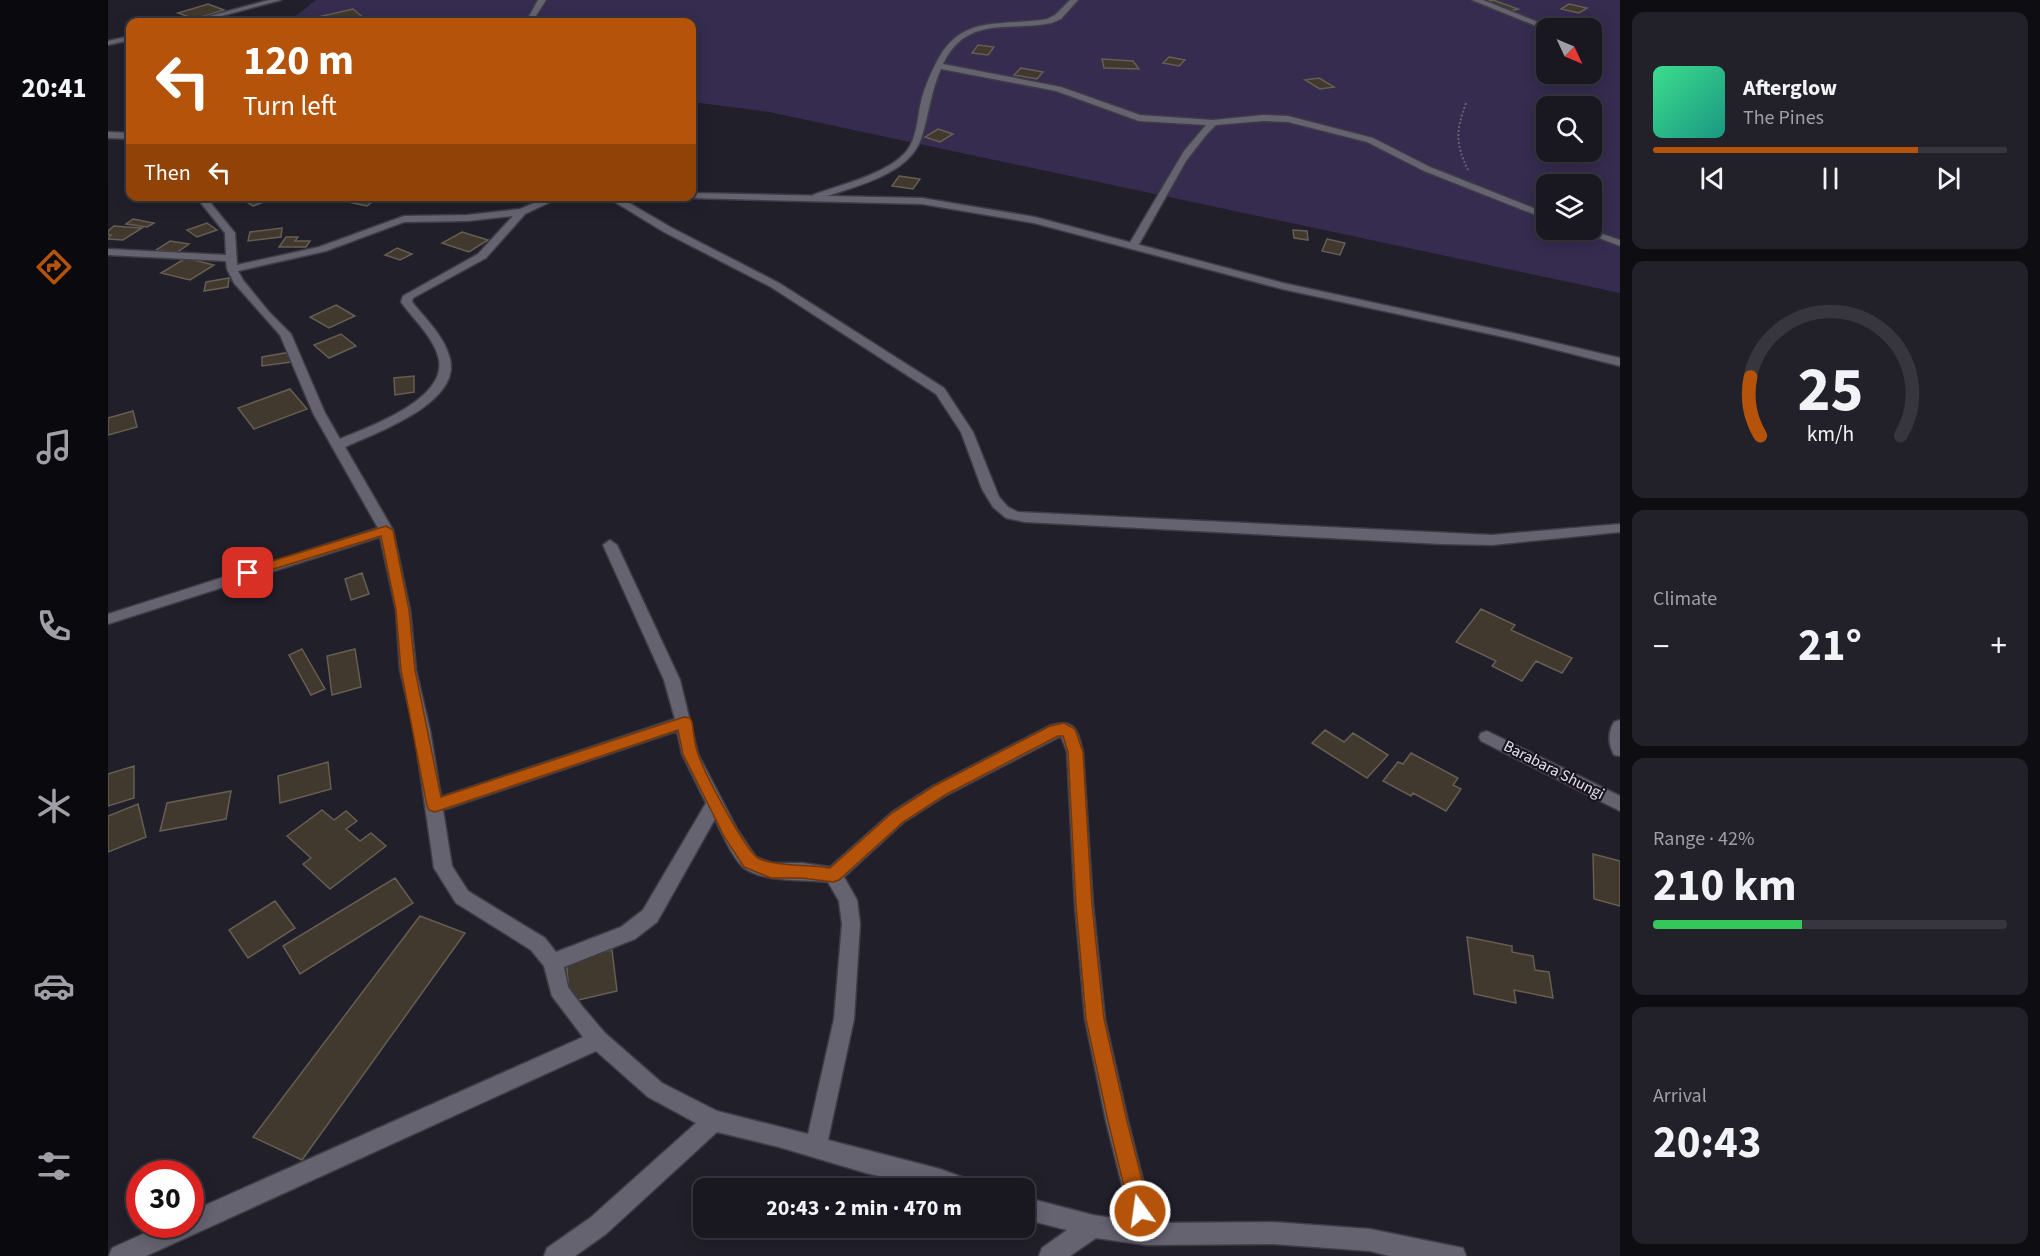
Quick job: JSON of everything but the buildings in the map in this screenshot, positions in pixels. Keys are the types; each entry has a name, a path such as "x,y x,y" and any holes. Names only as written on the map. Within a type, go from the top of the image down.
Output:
{"street":[{"path":"207,18 277,0"},
{"path":"531,18 542,0"},
{"path":"816,197 897,164 908,155 920,129 927,95 952,41 962,34 994,26 1049,21 1058,17 1074,0"},
{"path":"1476,0 1536,23"},
{"path":"108,43 126,39"},
{"path":"939,66 1058,89 1139,118 1213,123 1276,117 1356,136 1486,194 1536,212"},
{"path":"1133,246 1158,206 1186,152 1200,133 1213,123"},
{"path":"108,135 126,136"},
{"path":"696,196 921,201 1035,220 1282,286 1513,336 1620,362"},
{"path":"204,201 230,232 232,263 251,298 285,334 315,403 386,530 403,610 408,670 435,806 443,868 462,897 538,944 553,962 559,990 598,1040 655,1090 714,1121 932,1178"},
{"path":"108,252 232,263 322,249 404,219 467,218 522,212 547,201"},
{"path":"618,201 668,230 775,285 940,391 956,411 973,444 996,501 1013,516 1088,522 1431,539 1492,540 1620,528"},
{"path":"338,445 394,419 424,402 437,390 444,377 445,362 436,343 406,302 408,296 482,256 522,212"},
{"path":"1602,237 1620,243"},
{"path":"108,619 386,530"},
{"path":"610,545 672,680 690,754 731,834 750,862 771,871 802,871 833,875 898,817 939,791 1055,730 1064,729 1070,733 1075,752 1084,905 1095,1019 1117,1121 1146,1234"},
{"path":"435,806 684,722"},
{"path":"1620,726 1617,730 1620,750"},
{"name":"Barabara Shungi","path":"1487,736 1620,804"},
{"path":"553,962 628,933 650,916 715,803"},
{"path":"816,1147 844,1019 851,924 848,900 833,875"},
{"path":"204,1218 598,1040"},
{"path":"555,1256 598,1226 714,1121"},
{"path":"1035,1211 1093,1226 1146,1234 1273,1233 1370,1240 1406,1249 1455,1256"},
{"path":"1050,1256 1093,1226"},
{"path":"120,1256 159,1238"}],"path":[{"path":"1466,103 1456,132 1458,149 1467,170 1486,194"}],"shaded area":[{"path":"316,0 1620,0 1620,293 769,112 696,103 696,18 293,18"}],"route":[{"path":"248,573 386,530 403,610 408,670 422,730 435,806 684,722 690,754 731,834 750,862 771,871 802,871 833,875 898,817 939,791 1055,730 1064,729 1070,733 1075,752 1084,905 1095,1019 1117,1121 1140,1211"}]}
